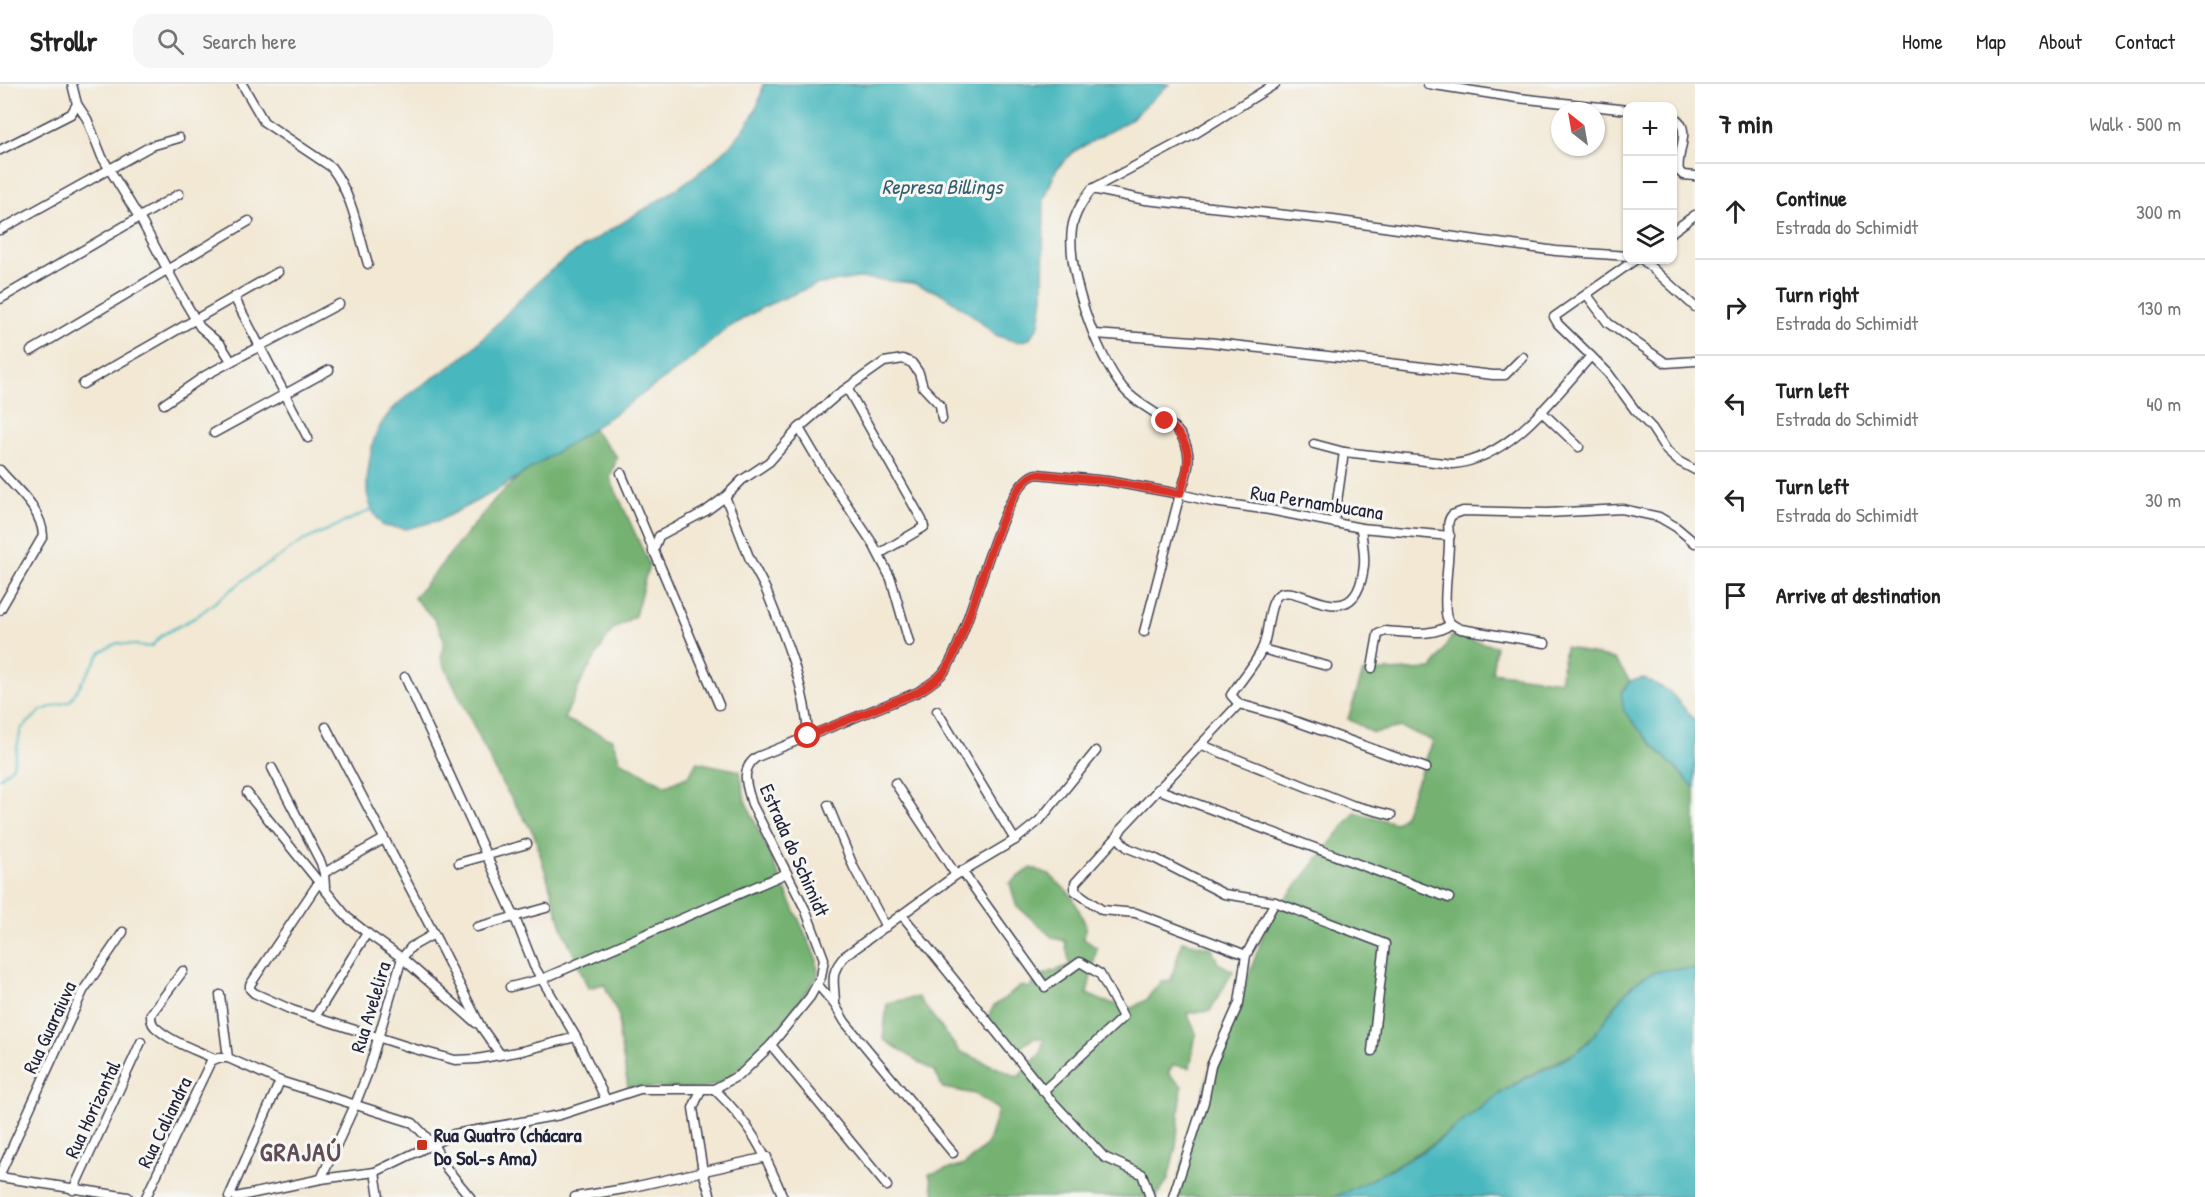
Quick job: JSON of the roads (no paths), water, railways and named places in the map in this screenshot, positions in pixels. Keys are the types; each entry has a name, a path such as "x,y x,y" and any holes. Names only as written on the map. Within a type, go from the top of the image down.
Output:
{"street":[{"path":"72,84 77,104 87,119 102,157 139,217 200,327 221,345 231,361"},
{"path":"242,84 264,122 330,167 337,175 346,192 368,264"},
{"path":"1144,632 1189,463 1188,450 1182,436 1174,427 1137,402 1124,389 1108,366 1080,295 1072,240 1073,222 1082,201 1092,189 1193,135 1275,84"},
{"path":"1428,84 1518,98 1623,109"},
{"path":"0,150 71,114 77,104"},
{"path":"1677,118 1687,131 1686,144 1678,166 1679,171 1683,175 1695,176"},
{"path":"0,230 152,146 179,138"},
{"path":"1092,189 1145,200 1333,220 1556,251 1623,256"},
{"path":"0,299 178,194"},
{"path":"1677,228 1695,215"},
{"path":"31,351 249,221"},
{"path":"1630,264 1558,313 1554,320 1608,373 1635,410 1652,428 1667,451 1678,461 1695,470"},
{"path":"1647,264 1695,307"},
{"path":"83,384 278,272"},
{"path":"1587,295 1608,323 1666,363 1695,361"},
{"path":"234,297 308,438"},
{"path":"164,404 206,375 339,304"},
{"path":"1095,334 1218,343 1493,375 1505,375 1523,357"},
{"path":"1314,444 1344,452 1441,464 1468,463 1485,456 1517,434 1591,356"},
{"path":"653,552 659,536 706,511 725,497 742,480 769,462 800,428 847,388 884,362 903,359 912,363 919,373 923,387 940,405 942,419"},
{"path":"214,433 329,370"},
{"path":"847,388 924,527 879,554"},
{"path":"1541,411 1579,447"},
{"path":"800,428 879,554 891,579 909,642"},
{"path":"1334,523 1344,452"},
{"path":"0,470 31,506 38,517 43,536 0,610"},
{"path":"621,473 719,705"},
{"name":"Estrada do Schimidt","path":"236,1197 266,1194 321,1179 375,1172 454,1134 560,1115 640,1089 714,1089 741,1074 771,1045 818,985 824,969 824,959 806,911 752,804 747,788 746,770 751,761 918,692 944,672 963,634 1005,513 1023,482 1030,476 1037,474 1107,481 1180,494"},
{"name":"Rua Pernambucana","path":"1180,494 1361,528 1449,536"},
{"path":"725,497 794,662 808,722 808,736"},
{"path":"1545,643 1461,629 1450,624 1447,618 1446,591 1449,518 1452,515 1463,511 1547,513 1622,509 1659,517 1695,543"},
{"path":"1361,528 1364,564 1356,591 1346,603 1337,605 1318,602 1292,593 1285,592 1278,595 1273,603 1262,649 1231,695 1239,704 1278,715 1426,768"},
{"path":"1372,668 1378,634 1385,631 1432,633 1450,624"},
{"path":"1262,649 1327,666"},
{"path":"405,677 515,918 534,966 576,1037 606,1100"},
{"path":"1239,704 1202,745 1157,789 1075,883 1075,891 1102,910 1136,913 1246,955"},
{"path":"937,711 1015,840"},
{"path":"326,727 481,1027 500,1054"},
{"path":"1202,745 1352,805 1391,815"},
{"path":"835,1005 832,976 835,967 845,956 959,873 1015,840 1040,821 1095,751"},
{"path":"272,768 324,873 322,884 249,987 254,993 274,1003 315,1017 455,1060 477,1059 537,1048 576,1037"},
{"path":"894,783 1045,987 1080,962 1100,974 1123,1017 1043,1091"},
{"path":"1157,789 1449,897"},
{"path":"247,793 348,916 402,958 481,1027"},
{"path":"828,805 854,868 885,927"},
{"path":"1117,837 1128,848 1156,859 1224,894 1275,903 1385,944 1372,1051"},
{"path":"324,873 384,839"},
{"path":"459,863 527,844"},
{"path":"510,987 542,979 787,873"},
{"path":"1173,1197 1204,1102 1211,1066 1239,1003 1246,955 1275,903"},
{"path":"477,927 546,908"},
{"path":"902,915 1043,1091 1104,1157 1142,1174 1150,1197"},
{"name":"Rua Guaraiuva","path":"0,1176 83,991 123,932"},
{"path":"315,1017 367,933"},
{"name":"Rua Avelelira","path":"321,1179 355,1105 379,1037 402,958 411,947 434,934"},
{"path":"183,971 151,1014 154,1026 213,1060 228,1058 280,1081 413,1123 433,1144 447,1169 470,1197"},
{"path":"818,985 835,1005 845,1022 952,1153"},
{"path":"220,995 228,1058"},
{"name":"Rua Horizontal","path":"73,1190 141,1042"},
{"path":"771,1045 887,1186"},
{"name":"Rua Caliandra","path":"146,1197 213,1060"},
{"path":"229,1197 280,1081"},
{"path":"714,1089 739,1114 766,1157 783,1197"},
{"path":"701,1090 693,1108 703,1172 711,1197"},
{"path":"575,1197 625,1193 766,1157"},
{"path":"375,1172 379,1197"},
{"path":"0,1176 125,1197"}],"water":[{"name":"Represa Billings","path":"763,84 1169,84 1130,120 1073,152 1056,170 1044,200 1043,297 1039,325 1029,339 1017,342 995,335 975,317 942,294 913,283 858,278 815,285 763,307 726,329 680,368 582,436 492,493 440,520 406,529 383,526 369,501 368,472 377,432 395,407 469,352 560,263 679,187 710,164 736,139 754,113"},
{"path":"1644,678 1669,691 1695,720 1695,788 1650,742 1624,711 1621,693 1630,681"},
{"path":"1672,969 1695,969 1695,1197 1334,1197 1420,1153 1504,1091 1576,1052 1595,1033 1619,1000 1638,981 1652,973"}],"waterway":[{"path":"0,778 13,766 21,729 42,710 70,701 101,652 117,643 151,647 162,635 196,617 245,579 303,541 373,509"}],"place":[{"name":"Rua Quatro (chácara Do Sol-s Ama)","path":"422,1145"}],"district":[{"name":"GRAJAÚ","path":"301,1151"}]}
